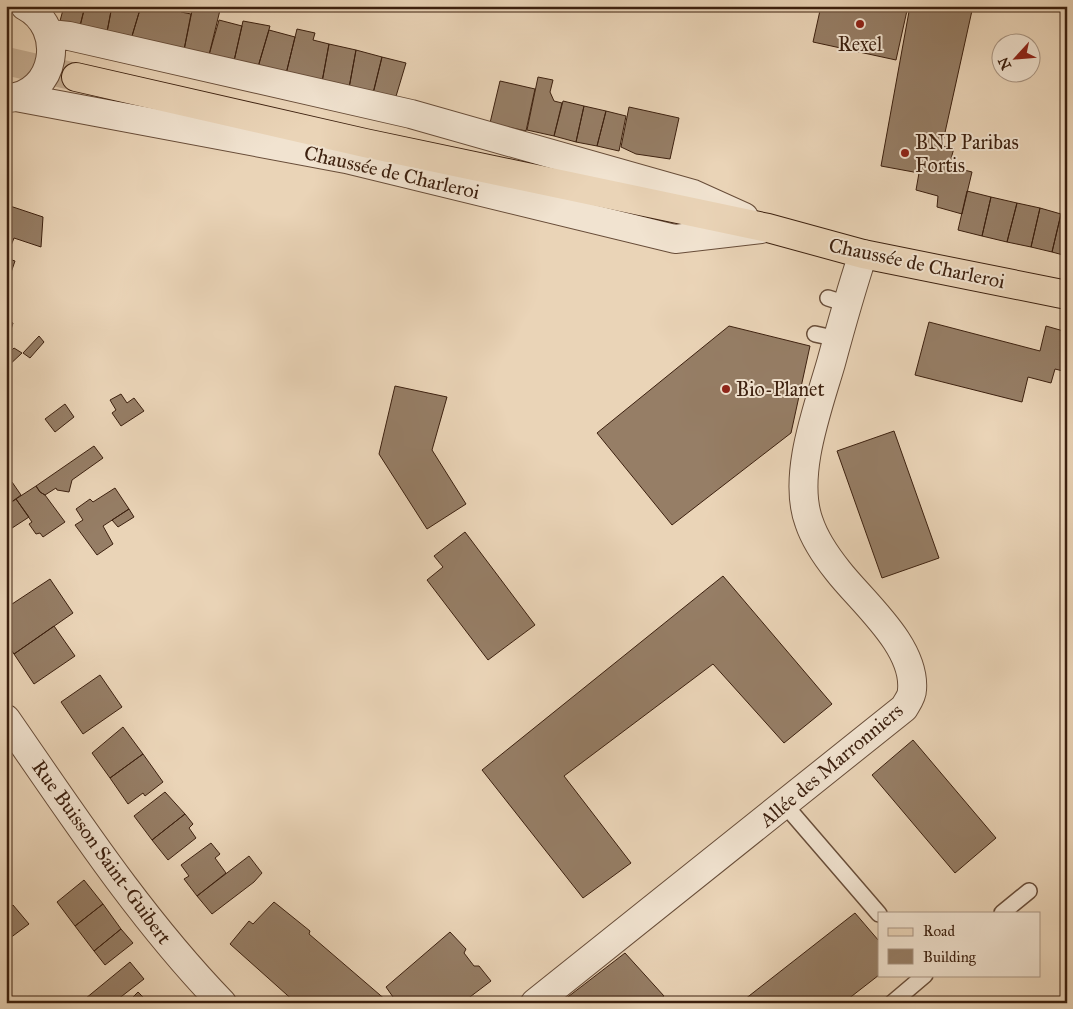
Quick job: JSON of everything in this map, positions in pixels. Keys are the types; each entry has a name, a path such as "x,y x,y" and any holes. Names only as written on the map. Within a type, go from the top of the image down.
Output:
{"main road":[{"name":"Chaussée de Charleroi","path":"76,77 365,143 768,228 863,254 1067,295"}],"street":[{"path":"11,97 35,86 44,76 51,61 52,44 50,34 32,8"},
{"name":"Chaussée de Charleroi","path":"50,34 69,36 410,114 693,194 768,228"},
{"name":"Chaussée de Charleroi","path":"11,97 346,160 675,239 768,228"},
{"name":"Allée des Marronniers","path":"535,1003 904,708 912,691 909,667 897,642 883,620 838,571 817,542 808,520 803,481 826,337 838,301 863,254"},
{"name":"Rue Buisson Saint-Guibert","path":"6,719 122,886 182,960 222,1003"}],"lane":[{"path":"785,804 878,913"},
{"path":"1003,912 1029,891"},
{"path":"892,1003 924,976"}],"building":[{"path":"64,6 85,6 80,26 60,21"},
{"path":"85,6 112,6 107,32 80,26"},
{"path":"112,6 141,6 132,36 107,32"},
{"path":"141,6 182,6 181,12 191,14 184,50 132,36"},
{"path":"193,6 221,6 209,55 184,50"},
{"name":"Rexel","path":"821,6 908,6 896,60 813,42"},
{"path":"910,6 973,6 942,146 954,148 949,166 972,172 962,214 937,207 938,196 916,190 919,173 881,166"},
{"path":"219,20 242,26 234,61 209,55"},
{"path":"243,21 270,26 258,67 234,61"},
{"path":"297,29 315,33 313,40 329,44 322,82 286,74"},
{"path":"269,30 295,37 286,74 258,67"},
{"path":"329,44 356,50 349,88 322,82"},
{"path":"356,50 382,57 374,90 368,93 349,88"},
{"path":"382,57 406,63 394,103 373,93"},
{"path":"538,77 553,80 550,92 554,101 562,103 554,136 527,130"},
{"path":"500,81 535,89 526,131 490,123"},
{"path":"563,101 584,106 576,142 554,136"},
{"path":"584,106 606,111 597,146 576,142"},
{"path":"629,107 679,118 670,159 636,154 621,147"},
{"path":"606,111 626,116 619,151 597,146"},
{"path":"967,191 991,197 982,236 958,230"},
{"path":"991,197 1017,203 1007,242 982,236"},
{"path":"1017,203 1040,208 1031,247 1007,242"},
{"path":"7,205 43,217 41,247 14,238 6,258"},
{"path":"1040,208 1061,214 1052,252 1031,247"},
{"path":"1061,214 1067,215 1067,256 1052,252"},
{"path":"6,258 15,261 7,284 6,284"},
{"path":"6,321 13,323 7,343 6,343"},
{"path":"929,322 1040,351 1046,326 1067,332 1067,372 1055,369 1051,383 1028,377 1022,402 915,375"},
{"name":"Bio-Planet","path":"729,326 810,346 791,433 672,525 597,433"},
{"path":"39,336 44,342 30,358 23,353"},
{"path":"14,348 22,353 6,368 6,356"},
{"path":"395,386 447,397 432,450 466,504 427,529 379,454"},
{"path":"121,394 127,403 134,398 144,411 121,426 112,413 116,410 110,400"},
{"path":"65,404 74,417 55,432 45,419"},
{"path":"894,431 939,558 882,578 837,451"},
{"path":"94,446 103,458 72,480 69,492 57,490 56,488 45,495 40,492 36,486"},
{"path":"12,482 21,495 6,506 6,486"},
{"path":"36,486 65,522 43,537 40,533 36,534 29,524 32,522 16,499"},
{"path":"115,488 129,509 103,526 113,544 97,555 75,525 83,520 76,509 90,499 93,502"},
{"path":"16,499 29,517 6,532 6,506"},
{"path":"129,509 134,517 118,527 112,520"},
{"path":"465,532 535,625 488,660 427,580 443,567 434,556"},
{"path":"723,576 832,704 784,743 713,664 564,776 631,863 583,898 482,770"},
{"path":"50,579 73,613 14,654 6,643 6,608"},
{"path":"54,626 75,656 34,684 14,654"},
{"path":"100,675 122,707 83,734 61,702"},
{"path":"123,727 143,754 110,778 92,753"},
{"path":"913,740 996,838 955,873 872,775"},
{"path":"143,754 163,782 145,796 143,793 128,804 110,778"},
{"path":"165,792 185,814 152,840 134,816"},
{"path":"185,814 193,824 189,828 196,838 168,860 152,840"},
{"path":"211,843 220,854 215,858 226,873 197,896 184,879 189,876 181,865"},
{"path":"249,856 262,873 254,882 212,914 197,896"},
{"path":"84,880 103,904 75,926 57,902"},
{"path":"274,902 310,931 309,934 387,1001 393,997 386,987 450,932 466,949 464,953 474,966 479,966 491,981 462,1003 296,1003 230,944 249,921 253,924"},
{"path":"103,904 121,929 94,951 75,926"},
{"path":"13,905 29,924 6,941 6,910"},
{"path":"855,913 878,940 878,976 843,1003 740,1003"},
{"path":"121,929 133,943 105,965 94,951"},
{"path":"625,953 664,996 655,1003 560,1003"},
{"path":"130,962 144,979 113,1003 80,1003"},
{"path":"138,992 147,1001 151,997 157,1003 127,1003"}],"tunnel":[{"path":"6,61 76,77"}],"place":[{"name":"Rexel","path":"860,24"},
{"name":"BNP Paribas Fortis","path":"905,153"},
{"name":"Bio-Planet","path":"726,389"}]}
